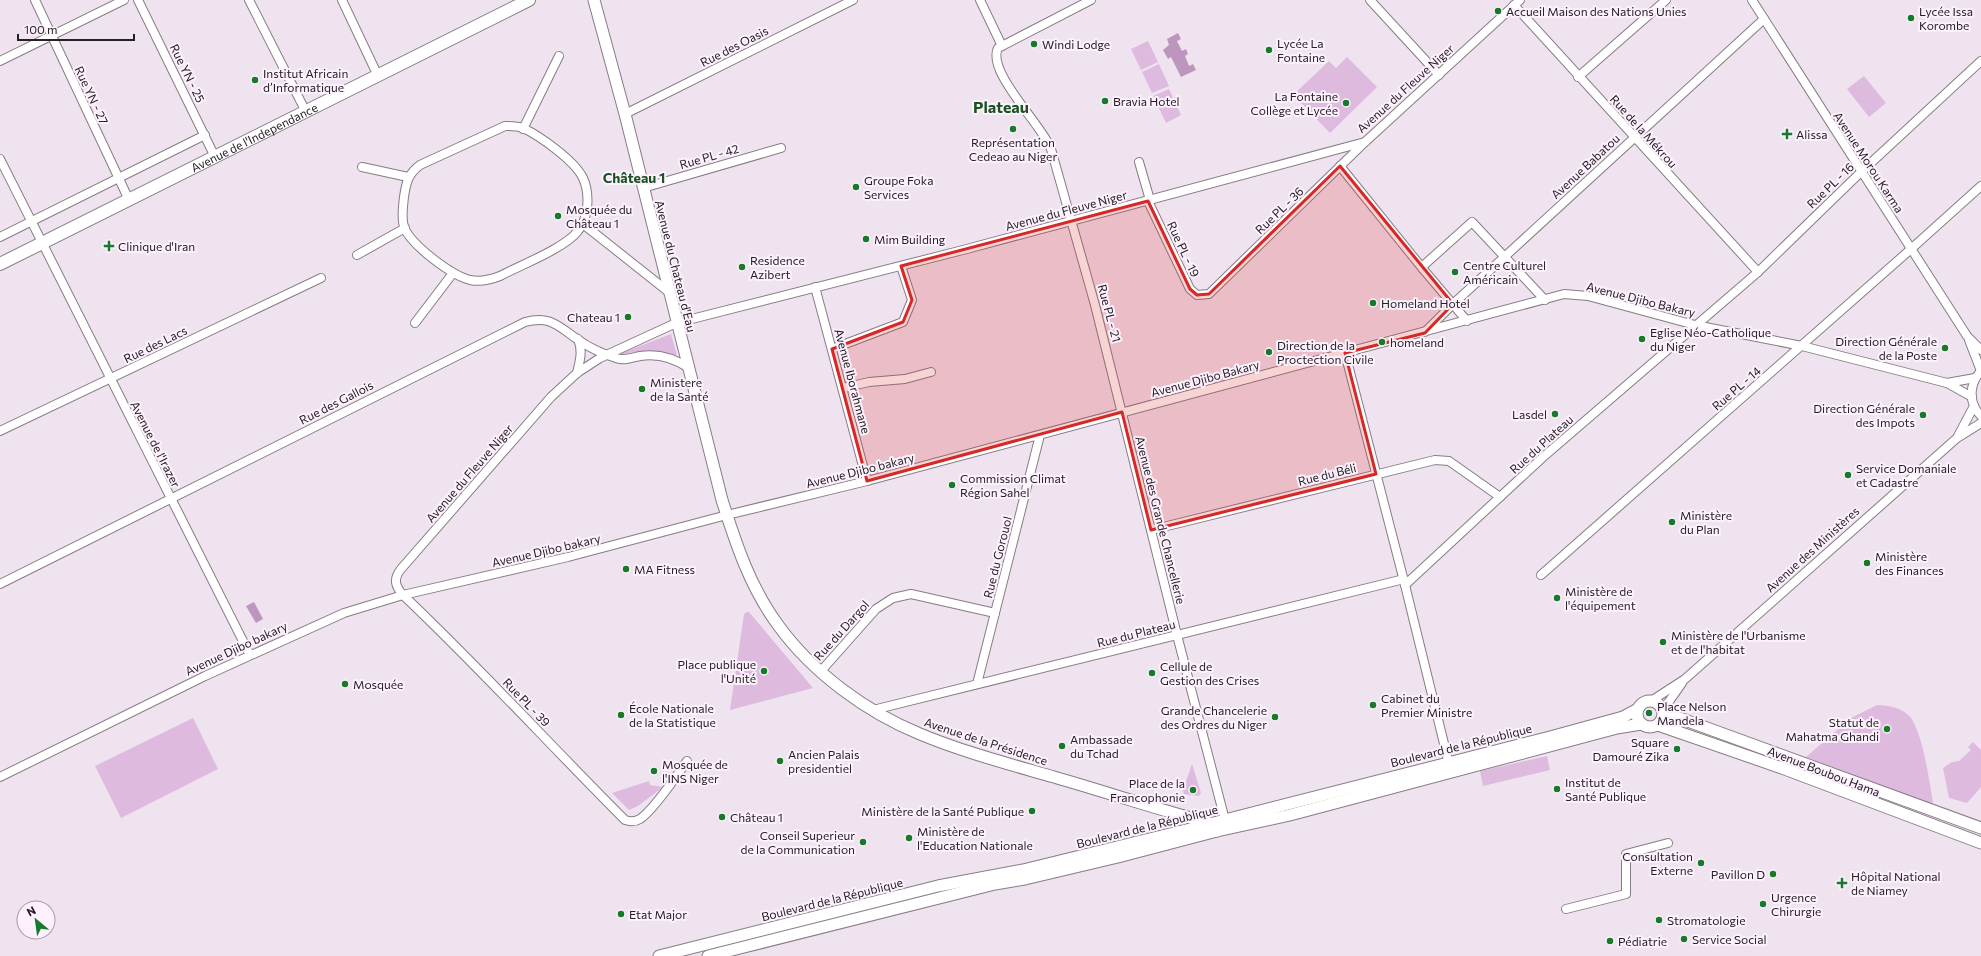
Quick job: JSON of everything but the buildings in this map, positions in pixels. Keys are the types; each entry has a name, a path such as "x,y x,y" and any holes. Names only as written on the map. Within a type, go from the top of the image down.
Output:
{"highway":[{"name":"Avenue de l'Independance","path":"0,264 529,0"}],"main road":[{"name":"Avenue du Chateau d'Eau","path":"594,0 625,114 670,293 676,324 689,368 726,515"},
{"name":"Avenue de la Présidence","path":"726,515 742,560 761,598 778,625 800,652 821,671 873,710 918,734 962,750 1220,826"},
{"path":"1651,701 1658,703 1663,711 1662,719 1658,725 1651,727 1641,724 1637,715 1638,709 1643,703 1651,701"},
{"name":"Boulevard de la République","path":"659,956 889,899 995,884 1024,874 1118,857 1220,826 1290,815 1623,717 1638,709"},
{"name":"Avenue Boubou Hama","path":"1663,711 1981,828"},
{"name":"Boulevard de la République","path":"1450,767 1617,728 1641,724"},
{"name":"Avenue Boubou Hama","path":"1658,725 1782,768 1981,843"},
{"name":"Boulevard de la République","path":"708,956 891,910 939,892"},
{"path":"889,899 891,910"},
{"path":"748,933 751,945"}],"street":[{"name":"Rue YN - 27","path":"35,0 129,200"},
{"path":"0,61 124,0"},
{"name":"Rue YN - 25","path":"138,0 216,157"},
{"path":"249,0 306,112"},
{"path":"342,0 378,76"},
{"name":"Rue des Oasis","path":"625,114 853,0"},
{"path":"980,0 1002,46 1091,0"},
{"path":"1370,0 1439,75"},
{"path":"1578,76 1666,0"},
{"name":"Avenue Morou Karma","path":"1752,0 1967,336 1981,371"},
{"name":"Avenue du Fleuve Niger","path":"404,595 396,584 395,579 401,569 551,397 577,372 608,355 676,324 1072,221 1365,142 1517,2"},
{"name":"Rue de la Mékrou","path":"1517,2 1578,76 1758,272"},
{"name":"Avenue Babatou","path":"1425,333 1453,304 1505,258 1633,137 1764,19"},
{"name":"Rue PL - 21","path":"1002,46 997,51 996,57 998,64 1016,99 1049,142 1072,221 1122,412"},
{"path":"523,128 559,56"},
{"name":"Rue PL - 16","path":"1695,325 1758,272 1861,172 1981,60"},
{"path":"512,126 523,128 557,152 580,173 584,180 587,208 583,224 568,241 489,280 469,280 453,273 409,236 405,228 402,210 405,184 408,177 420,165 496,129 512,126"},
{"path":"0,237 205,135"},
{"name":"Rue PL - 36","path":"1209,294 1365,142"},
{"name":"Rue PL - 42","path":"643,188 781,148"},
{"name":"Avenue de l'Irazer","path":"0,159 250,655"},
{"name":"Rue PL - 19","path":"1139,162 1149,200 1190,289 1197,295 1209,294"},
{"path":"1340,166 1467,321"},
{"path":"362,167 408,177"},
{"name":"Rue PL - 14","path":"1541,575 1912,249 1981,186"},
{"path":"1423,269 1424,265 1472,222 1545,300"},
{"path":"583,224 670,293"},
{"path":"357,255 405,228"},
{"path":"832,349 903,322 912,300 901,266"},
{"path":"415,323 453,273"},
{"name":"Rue des Lacs","path":"0,431 321,278"},
{"name":"Avenue Iborahmane","path":"815,287 868,481"},
{"name":"Avenue Djibo Bakary","path":"1122,412 1425,333 1564,294 1588,296 1695,325 1802,346 1947,383"},
{"name":"Rue des Gallois","path":"0,584 525,322 537,319 546,320 561,326 578,339 615,358 626,360 646,356 674,358 689,368"},
{"name":"Rue du Plateau","path":"873,710 1177,635 1405,582 1542,458 1695,325"},
{"name":"Avenue Morou Karma","path":"1967,336 1981,350"},
{"path":"577,372 582,353 578,339"},
{"path":"1345,353 1405,582 1450,767"},
{"path":"1981,371 1975,378 1972,397 1974,406 1981,416"},
{"path":"843,388 869,382 905,379 931,372"},
{"path":"1947,383 1975,378"},
{"path":"1947,383 1972,397"},
{"name":"Avenue des Ministères","path":"1957,438 1974,406"},
{"name":"Avenue Djibo bakary","path":"0,776 250,655 344,612 404,595 636,540 726,515 868,481 1122,412"},
{"name":"Avenue des Grande Chancellerie","path":"1122,412 1177,635 1220,826"},
{"name":"Avenue des Ministères","path":"1651,701 1685,679 1957,438 1981,423"},
{"name":"Rue du Gorouol","path":"977,684 1040,435"},
{"name":"Rue du Béli","path":"1151,530 1435,460 1444,460 1500,497"},
{"name":"Rue PL - 39","path":"404,595 443,633 566,761 626,820 635,821 642,818 662,795 687,761"},
{"name":"Rue du Dargol","path":"821,671 876,609 893,598 916,595 995,613"},
{"name":"Avenue des Ministères","path":"1663,711 1685,679"},
{"path":"1566,909 1626,894 1626,854 1668,843"}],"highlighted area":[{"path":"1340,166 1453,304 1425,333 1345,353 1376,474 1151,530 1122,412 867,481 832,349 903,322 912,300 901,266 1148,201 1190,289 1197,295 1209,294"}],"shaded area":[{"path":"1178,33 1181,39 1177,41 1182,51 1186,49 1188,54 1185,56 1189,66 1193,64 1196,70 1181,77 1171,57 1168,59 1163,50 1169,45 1167,39"},
{"path":"1148,41 1158,62 1141,70 1131,49"},
{"path":"1347,57 1377,87 1330,133 1293,95 1329,61 1336,68"},
{"path":"1159,64 1169,86 1152,93 1142,72"},
{"path":"1864,76 1886,103 1869,117 1847,89"},
{"path":"1169,89 1181,115 1166,123 1153,96"},
{"path":"671,334 677,355 619,357 619,354"},
{"path":"254,602 263,619 256,623 246,606"},
{"path":"749,612 813,688 730,710 744,614"},
{"path":"1877,705 1891,706 1900,709 1911,718 1919,735 1922,746 1933,802 1931,804 1806,757 1851,718"},
{"path":"193,718 218,769 121,818 95,766"},
{"path":"1973,742 1981,750 1981,787 1967,803 1949,798 1943,768 1952,762 1959,761 1971,750 1968,747"},
{"path":"1547,756 1550,770 1483,786 1480,771"},
{"path":"1192,764 1201,793 1199,796 1184,794 1183,790"},
{"path":"649,781 650,785 663,787 638,806 629,810 612,793"}],"place":[{"name":"Accueil Maison des Nations Unies","path":"1498,11"},
{"name":"Lycée Issa Korombe","path":"1911,18"},
{"name":"Windi Lodge","path":"1034,44"},
{"name":"Lycée La Fontaine","path":"1269,50"},
{"name":"Institut Africain d’Informatique","path":"255,80"},
{"name":"Bravia Hotel","path":"1105,101"},
{"name":"La Fontaine Collège et Lycée","path":"1346,103"},
{"name":"Représentation Cedeao au Niger","path":"1013,129"},
{"name":"Alissa","path":"1787,134"},
{"name":"Groupe Foka Services","path":"856,187"},
{"name":"Mosquée du Château 1","path":"558,216"},
{"name":"Mim Building","path":"866,239"},
{"name":"Clinique d'Iran","path":"109,246"},
{"name":"Residence Azibert","path":"742,267"},
{"name":"Centre Culturel Américain","path":"1455,272"},
{"name":"Homeland Hotel","path":"1373,303"},
{"name":"Chateau 1","path":"628,317"},
{"name":"Eglise Néo-Catholique du Niger","path":"1642,339"},
{"name":"homeland","path":"1382,342"},
{"name":"Direction Générale de la Poste","path":"1945,348"},
{"name":"Direction de la Proctection Civile","path":"1269,352"},
{"name":"Ministere de la Santé","path":"642,389"},
{"name":"Lasdel","path":"1555,414"},
{"name":"Direction Générale des Impots","path":"1923,415"},
{"name":"Service Domaniale et Cadastre","path":"1848,475"},
{"name":"Commission Climat Région Sahel","path":"952,485"},
{"name":"Ministère du Plan","path":"1672,522"},
{"name":"Ministère des Finances","path":"1867,563"},
{"name":"MA Fitness","path":"626,569"},
{"name":"Ministère de l'équipement","path":"1557,598"},
{"name":"Ministère de l'Urbanisme et de l'habitat","path":"1663,642"},
{"name":"Place publique l'Unité","path":"764,671"},
{"name":"Cellule de Gestion des Crises","path":"1152,673"},
{"name":"Mosquée","path":"345,684"},
{"name":"Cabinet du Premier Ministre","path":"1373,705"},
{"name":"Place Nelson Mandela","path":"1649,713"},
{"name":"École Nationale de la Statistique","path":"621,715"},
{"name":"Grande Chancelerie des Ordres du Niger","path":"1275,717"},
{"name":"Statut de Mahatma Ghandi","path":"1887,729"},
{"name":"Ambassade du Tchad","path":"1062,746"},
{"name":"Square Damouré Zika","path":"1677,749"},
{"name":"Ancien Palais presidentiel","path":"780,761"},
{"name":"Mosquée de l'INS Niger","path":"654,771"},
{"name":"Institut de Santé Publique","path":"1557,789"},
{"name":"Place de la Francophonie","path":"1193,790"},
{"name":"Ministère de la Santé Publique","path":"1032,811"},
{"name":"Château 1","path":"722,817"},
{"name":"Ministère de l'Education Nationale","path":"909,838"},
{"name":"Conseil Superieur de la Communication","path":"863,842"},
{"name":"Consultation Externe","path":"1701,863"},
{"name":"Pavillon D","path":"1773,874"},
{"name":"Hôpital National de Niamey","path":"1842,883"},
{"name":"Urgence Chirurgie","path":"1763,904"},
{"name":"Etat Major","path":"621,914"},
{"name":"Stromatologie","path":"1659,920"},
{"name":"Service Social","path":"1684,939"},
{"name":"Pédiatrie","path":"1610,941"}],"district":[{"name":"Plateau","path":"1001,106"},
{"name":"Château 1","path":"634,177"}]}
